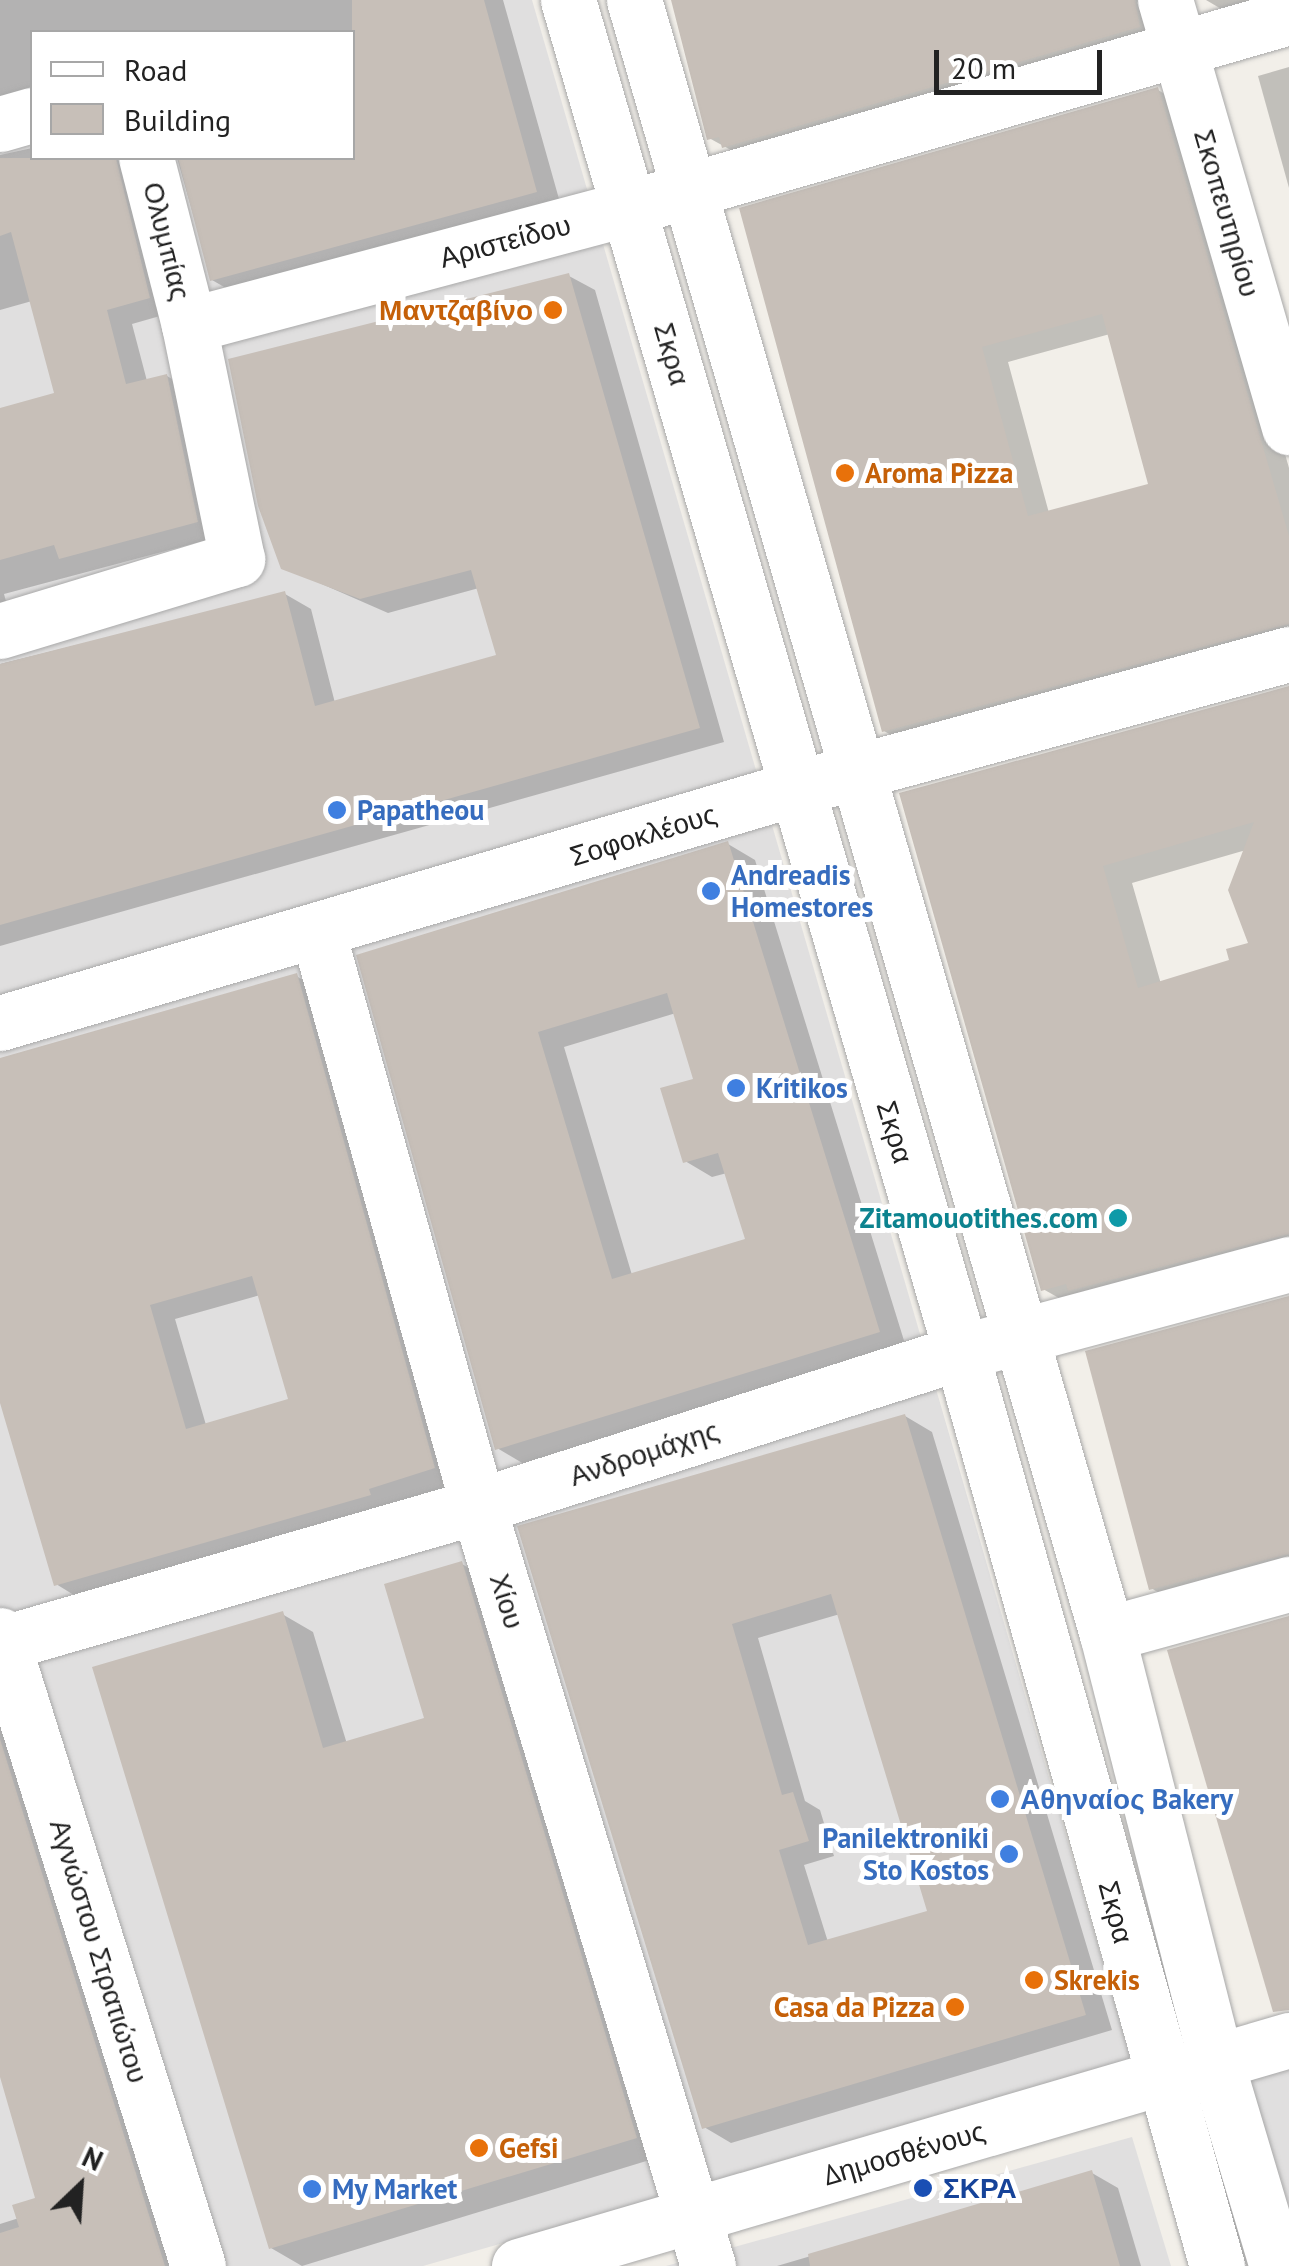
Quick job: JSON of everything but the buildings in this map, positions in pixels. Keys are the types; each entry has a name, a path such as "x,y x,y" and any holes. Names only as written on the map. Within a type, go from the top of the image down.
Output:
{"street":[{"name":"Σκρα","path":"568,0 631,207 793,789 961,1352 1217,2266"},
{"path":"634,0 692,188 853,772 1106,1634 1216,2062 1277,2266"},
{"name":"Αριστείδου","path":"189,325 631,207 1172,24 1289,18"},
{"name":"Σκοπευτηρίου","path":"1172,24 1289,426"},
{"path":"0,124 30,116"},
{"name":"Ολυμπίας","path":"147,160 189,325"},
{"path":"0,631 237,560 189,325"},
{"name":"Σοφοκλέους","path":"0,1024 318,933 793,789 1289,654"},
{"name":"Χίου","path":"318,933 478,1506 708,2266"},
{"name":"Ανδρομάχης","path":"1,1641 478,1506 961,1352 1289,1264"},
{"path":"1106,1634 1289,1584"},
{"name":"Αγνώστου Στρατιώτου","path":"1,1641 198,2266"},
{"name":"Δημοσθένους","path":"519,2266 1289,2040"}],"shaded area":[{"path":"0,0 532,0 1132,2063 423,2266 0,2266"},
{"path":"1289,2064 1289,2221 1248,2076"},
{"path":"1132,2137 1171,2266 666,2266"}],"place":[{"name":"Μαντζαβίνο","path":"553,310"},
{"name":"Aroma Pizza","path":"845,473"},
{"name":"Papatheou","path":"337,810"},
{"name":"Andreadis Homestores","path":"711,891"},
{"name":"Kritikos","path":"736,1088"},
{"name":"Zitamouotithes.com","path":"1118,1218"},
{"name":"Αθηναίος Bakery","path":"1000,1799"},
{"name":"Panilektroniki Sto Kostos","path":"1009,1854"},
{"name":"Skrekis","path":"1034,1980"},
{"name":"Casa da Pizza","path":"955,2007"},
{"name":"Gefsi","path":"479,2148"},
{"name":"ΣΚΡΑ","path":"923,2188"},
{"name":"My Market","path":"312,2189"}]}
